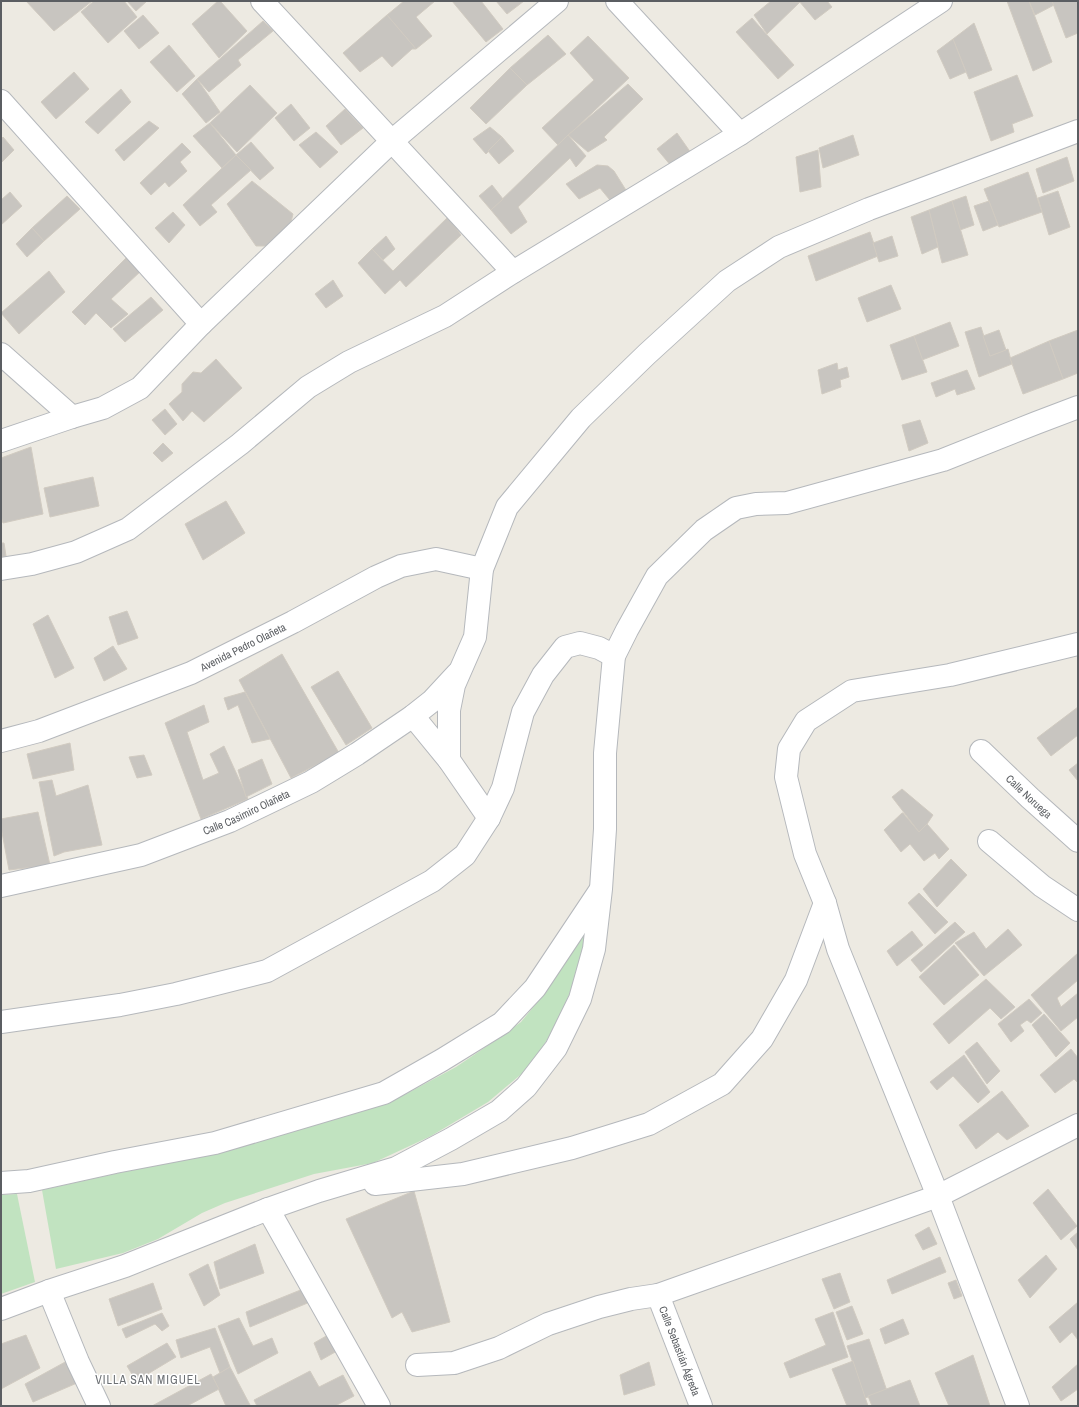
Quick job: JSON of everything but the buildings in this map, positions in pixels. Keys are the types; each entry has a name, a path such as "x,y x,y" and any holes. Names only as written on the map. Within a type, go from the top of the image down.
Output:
{"street":[{"path":"262,1 513,272"},
{"path":"1,441 103,408 140,388 200,324 392,141 557,1"},
{"path":"617,1 740,134"},
{"path":"1,569 32,564 76,552 128,529 240,444 308,387 349,362 445,316 513,272 740,134 941,1"},
{"path":"1,101 200,324"},
{"path":"449,760 449,710 454,685 475,637 482,569 508,507 580,418 727,281 778,247 869,209 1078,131"},
{"path":"1,354 72,417"},
{"path":"1,1309 125,1266 268,1209 319,1191 396,1168 451,1139 499,1111 526,1087 556,1048 580,999 594,949 601,889 605,829 605,754 614,656 657,576 704,530 736,508 756,504 787,504 944,460 1036,423 1078,408"},
{"name":"Avenida Pedro Olañeta","path":"1,741 39,731 191,673 400,566 436,558 482,569"},
{"path":"1,1022 120,1005 176,994 267,971 432,881 465,855 489,818 503,788 523,712 543,675 565,647 580,643 599,648 614,656"},
{"path":"1018,1406 938,1196 838,949 825,902 805,854 786,777 789,749 806,721 852,691 950,675 1078,644"},
{"name":"Calle Casimiro Olañeta","path":"1,886 141,855 230,821 311,782 357,754 413,716 432,701 459,672"},
{"path":"413,716 449,760 489,818"},
{"name":"Calle Noruega","path":"981,750 1030,798 1078,841"},
{"path":"989,841 1042,886 1078,910"},
{"path":"1,1183 29,1181 115,1162 215,1143 384,1092 442,1060 502,1023 535,988 601,889"},
{"path":"319,1191 463,1174 572,1148 648,1124 722,1084 762,1040 796,980 825,902"},
{"path":"417,1365 454,1363 499,1348 548,1324 631,1298 658,1295 938,1196 1078,1125"},
{"path":"268,1209 378,1406"},
{"path":"50,1291 78,1362 99,1406"},
{"name":"Calle Sebastián Ágreda","path":"658,1295 701,1406"}],"green space":[{"path":"586,921 584,946 577,974 559,1020 531,1066 488,1102 431,1136 373,1163 314,1174 225,1203 202,1213 158,1239 123,1253 56,1269 42,1190 150,1166 219,1153 345,1115 406,1094 456,1067 521,1022 539,1000 567,958"},
{"path":"17,1194 35,1282 1,1294 1,1195"}],"district":[{"name":"VILLA SAN MIGUEL","path":"148,1380"}]}
